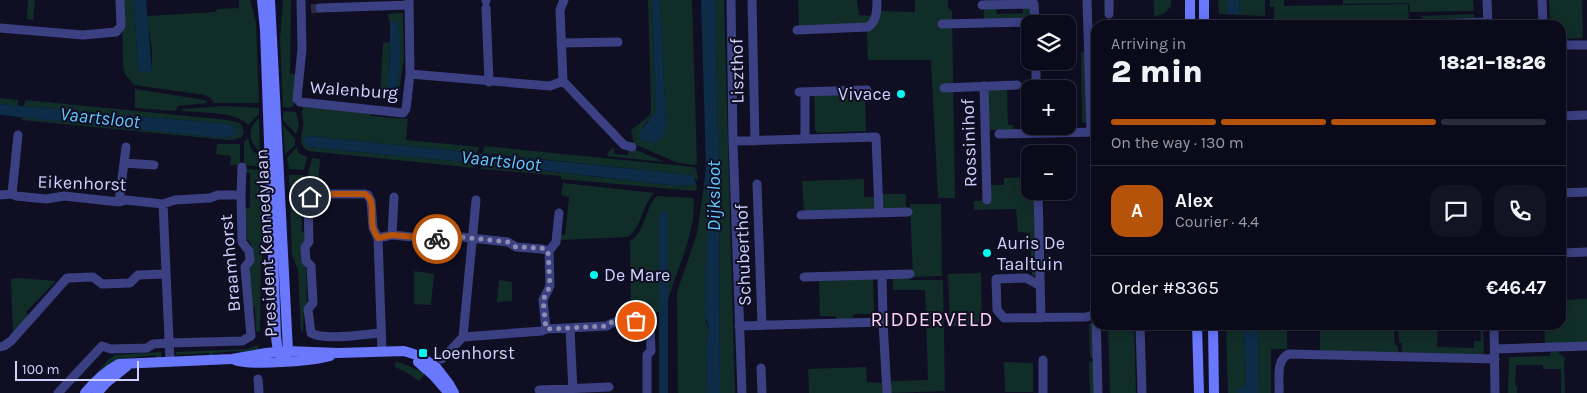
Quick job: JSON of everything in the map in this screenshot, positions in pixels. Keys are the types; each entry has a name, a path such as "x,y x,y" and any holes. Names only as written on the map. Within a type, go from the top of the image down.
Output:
{"street":[{"path":"0,28 83,35 116,32 121,26 120,0"},
{"name":"President Kennedylaan","path":"262,0 266,60 276,337 283,355"},
{"name":"President Kennedylaan","path":"270,0 283,355"},
{"path":"564,0 560,10 563,81 624,145 632,147"},
{"path":"731,0 733,141 742,393"},
{"name":"Liszthof","path":"752,0 755,141"},
{"path":"797,30 868,27 872,25 876,14 877,0"},
{"path":"1088,0 1091,20"},
{"path":"1108,0 1109,14"},
{"path":"1190,0 1190,20"},
{"path":"1204,0 1204,20"},
{"path":"1487,0 1488,20"},
{"path":"1542,0 1543,20"},
{"path":"409,2 410,74 550,86 563,81"},
{"name":"Walenburg","path":"409,2 308,6 297,99 300,102 403,113 406,109 410,74"},
{"path":"982,23 981,2 1034,4 1035,15"},
{"path":"486,3 489,82"},
{"path":"942,24 1021,23"},
{"path":"561,43 618,42"},
{"path":"1566,46 1587,45"},
{"name":"Rossinihof","path":"944,88 1017,85"},
{"name":"Rossinihof","path":"984,86 987,200"},
{"path":"805,139 802,92 867,90"},
{"path":"1566,116 1587,115"},
{"name":"Rossinihof","path":"1076,131 1091,132"},
{"name":"Rossinihof","path":"999,134 1021,132"},
{"path":"12,194 18,135"},
{"path":"733,141 876,137 879,213"},
{"path":"119,202 126,147"},
{"path":"124,163 154,166"},
{"name":"Braamhorst","path":"169,343 242,340 251,336 245,267 250,260 249,251 242,242 242,167"},
{"name":"Schuberthof","path":"757,184 762,325"},
{"path":"1566,193 1587,192"},
{"name":"Eikenhorst","path":"0,195 12,194 41,199 64,196 119,202 126,200 163,204"},
{"path":"381,333 317,336 311,333 308,309 313,303 311,266 306,260 305,247 309,242 308,202 310,197 315,194 365,194 368,195 371,201 373,228 378,238 382,351"},
{"name":"Braamhorst","path":"163,204 175,200 210,198 218,195 241,195"},
{"path":"392,235 394,197"},
{"path":"442,359 463,337 476,200"},
{"path":"1038,200 1041,318"},
{"path":"163,204 170,362"},
{"path":"801,215 908,212"},
{"path":"546,329 543,300 550,286 548,251 556,242 558,213"},
{"path":"378,238 392,235 443,240 452,236 508,242 516,247 542,248 548,251"},
{"path":"1566,252 1587,252"},
{"path":"0,347 11,341 67,278 92,277 102,284 130,284 138,275 165,274"},
{"path":"804,277 910,274"},
{"path":"882,275 887,393"},
{"path":"1040,285 1026,278 996,279 997,310 1004,318 1091,316"},
{"path":"463,337 542,331 546,329 607,326 612,322 636,321 644,323 650,329 651,351 647,355 647,393"},
{"name":"Schuberthof","path":"739,326 883,322"},
{"path":"570,328 573,391"},
{"path":"1096,330 1098,393"},
{"path":"1140,330 1142,393"},
{"path":"1197,330 1200,393"},
{"path":"1213,330 1214,393"},
{"path":"1494,330 1495,393"},
{"path":"58,393 102,346 111,350 147,348 153,344 169,343"},
{"path":"1495,349 1587,346"},
{"path":"85,393 110,369 120,364 382,351 411,352 426,360 442,374 454,393"},
{"path":"394,352 417,361 433,375 448,393"},
{"path":"1279,393 1280,362 1283,357 1290,354 1495,360"},
{"path":"1043,360 1043,393"},
{"path":"97,393 107,382 130,364"},
{"path":"761,368 762,393"},
{"path":"258,379 259,393"},
{"path":"539,390 573,391 609,387"}],"green space":[{"path":"28,0 35,0 33,20 27,19"},
{"path":"122,0 134,0 139,72 152,72 152,51 147,16 215,12 218,9 239,8 239,0 250,0 256,23 259,103 214,103 205,95 134,85 125,74 123,66"},
{"path":"283,0 291,0 290,74 297,74 294,106 288,108 283,107 280,40"},
{"path":"648,0 652,0 656,112 642,128 666,125 660,0 692,0 697,163 695,165 678,163 634,144 631,130 650,115 651,110"},
{"path":"715,0 724,0 735,393 720,393 719,182"},
{"path":"798,0 857,0 859,15 873,16 871,23 799,28"},
{"path":"915,0 948,0 948,7 952,11 955,198 938,198 931,60 868,60 867,29 878,11 915,12"},
{"path":"984,0 996,0 997,14 1023,13 1023,8 1030,8 1031,15 1021,15 1021,21 984,22"},
{"path":"1154,0 1171,0 1171,6 1165,13 1154,17"},
{"path":"1218,0 1227,0 1228,14 1240,14 1239,0 1265,0 1265,16 1219,14"},
{"path":"1270,0 1284,0 1284,6 1408,4 1409,20 1274,20 1274,7 1270,7"},
{"path":"1343,0 1473,0 1474,11 1410,12 1409,3 1343,4"},
{"path":"1549,0 1582,0 1583,38 1566,39 1566,20 1550,20"},
{"path":"403,13 404,60 398,96 394,99 380,97 383,43 390,42 389,74 399,55 397,21 389,22 388,14"},
{"path":"1474,14 1474,18 1422,19 1421,16"},
{"path":"1081,52 1085,52 1087,122 1082,123"},
{"path":"135,89 205,100 208,103 178,106 175,111 135,108"},
{"path":"987,89 1007,89 1008,125 1014,125 1013,130 987,130"},
{"path":"865,92 866,131 817,133 815,129 814,94"},
{"path":"0,98 18,100 18,106 0,104"},
{"path":"25,100 228,120 240,123 244,133 242,137 228,140 22,120 22,117 223,138 235,135 234,126 227,124 24,106"},
{"path":"304,105 370,112 371,116 408,119 406,140 479,147 477,153 308,136 305,137 308,147 476,163 475,168 308,151 301,143 302,110"},
{"path":"224,106 259,108 259,114 248,125 243,120 227,115 182,111 183,109"},
{"path":"283,111 296,112 299,125 296,134 283,120"},
{"path":"259,118 260,152 253,144 250,135 252,126"},
{"path":"283,125 295,139 295,145 285,154"},
{"path":"248,138 251,149 261,158 262,167 244,165 244,142"},
{"path":"217,144 240,144 240,165 230,165 231,156 216,154"},
{"path":"484,146 694,167 697,171 698,180 693,178 692,175 483,153"},
{"path":"297,147 298,153 307,157 304,170 289,169 287,158"},
{"path":"614,147 614,154 628,155 629,148 632,148 664,162 607,156 608,152"},
{"path":"312,158 320,159 318,186 309,186 308,174"},
{"path":"482,164 684,186 696,183 697,188 695,191 561,179 561,176 481,169"},
{"path":"246,169 261,170 265,248 261,261 260,332 256,331 255,308 251,305 249,268 252,264 251,244 247,239 245,208 250,208 250,173 245,173"},
{"path":"289,175 304,175 305,188 301,190 302,232 306,233 306,243 302,246 302,264 306,265 307,304 304,306 303,331 301,332 298,270 292,255"},
{"path":"1021,177 1021,200 1034,200 1036,276 1032,275 1030,233 1018,232 1016,209 974,210 974,201 989,200 989,185 1004,185 1004,178"},
{"path":"864,179 864,197 875,197 875,210 865,210 865,208 864,211 804,212 802,181"},
{"path":"563,183 654,193 636,227 628,237 560,240 560,234 565,235 569,197 561,195"},
{"path":"704,185 708,197 706,322 709,330 706,347 707,393 678,393 677,292 697,234"},
{"path":"880,194 906,194 906,209 881,211"},
{"path":"657,196 694,199 692,225 668,300 668,278 659,218 659,312 631,313 630,241 639,232"},
{"path":"910,204 941,204 942,276 913,277"},
{"path":"414,271 434,274 431,305 414,304"},
{"path":"981,273 982,326 950,326 948,274"},
{"path":"893,277 909,277 910,280 943,280 945,391 891,393 891,381 928,380 925,290 893,290"},
{"path":"873,278 874,314 854,314 851,320 837,320 835,316 820,316 819,281"},
{"path":"11,279 56,281 26,312 29,316 13,335"},
{"path":"499,280 512,282 512,301 497,302"},
{"path":"1587,299 1587,343 1545,343 1544,330 1566,330 1566,300"},
{"path":"1089,324 1091,324 1091,330 1093,330 1094,358 1090,358"},
{"path":"1108,330 1134,330 1136,393 1110,393"},
{"path":"1226,330 1244,330 1246,385 1237,389 1237,393 1228,393"},
{"path":"1258,330 1287,330 1287,349 1271,349 1271,393 1259,393"},
{"path":"1320,330 1394,330 1395,345 1398,346 1398,353 1320,352"},
{"path":"1438,330 1437,347 1474,348 1474,341 1481,341 1480,330 1483,330 1484,357 1402,354 1402,343 1399,343 1398,331"},
{"path":"258,345 258,351 241,354 239,351 213,353 213,356 210,356 209,353 176,355 176,352 248,349"},
{"path":"1557,351 1566,359 1564,361 1565,393 1561,393 1561,369 1543,369 1543,365 1516,365 1515,386 1517,386 1517,393 1508,393 1509,357 1550,356 1551,352"},
{"path":"161,352 161,358 156,358 156,355 121,359 90,381 108,360 115,355"},
{"path":"396,361 426,373 419,381 395,367"},
{"path":"1094,361 1095,393 1090,393 1089,362"},
{"path":"1004,362 1033,363 1033,392 1005,392"},
{"path":"866,367 867,382 882,383 883,393 809,393 808,369"}],"water":[{"path":"134,0 146,0 152,72 139,72 138,69"},
{"path":"652,0 660,0 666,125 662,137 653,143 641,140 639,133 656,112"},
{"name":"Dijksloot","path":"701,0 715,0 719,182 720,393 707,393 706,347 709,330 705,314 708,197 704,185 706,168"},
{"path":"1227,0 1239,0 1240,14 1227,14"},
{"path":"397,21 400,55 397,89 391,94 387,89 390,63 390,22"},
{"name":"Vaartsloot","path":"0,104 227,124 234,126 237,131 235,135 223,138 0,115"},
{"name":"Vaartsloot","path":"305,137 692,175 696,183 684,186 662,184 476,163 308,147 304,141"},
{"path":"663,211 667,212 668,217 668,393 659,393 659,218 660,213"},
{"path":"1244,330 1258,330 1259,393 1237,393 1237,389 1246,385"}],"tunnel":[{"path":"311,9 320,8"}],"way so far":[{"path":"437,239 443,240 452,236 508,242 516,247 542,248 548,251 550,286 543,300 546,329 607,326 612,322 636,321"}],"place":[{"name":"Vivace","path":"901,94"},
{"name":"Auris De Taaltuin","path":"987,253"},
{"name":"De Mare","path":"594,275"},
{"name":"Loenhorst","path":"423,353"}],"district":[{"name":"RIDDERVELD","path":"932,319"}],"route":[{"path":"310,197 315,194 365,194 368,195 371,201 373,228 378,238 392,235 437,239"}]}
